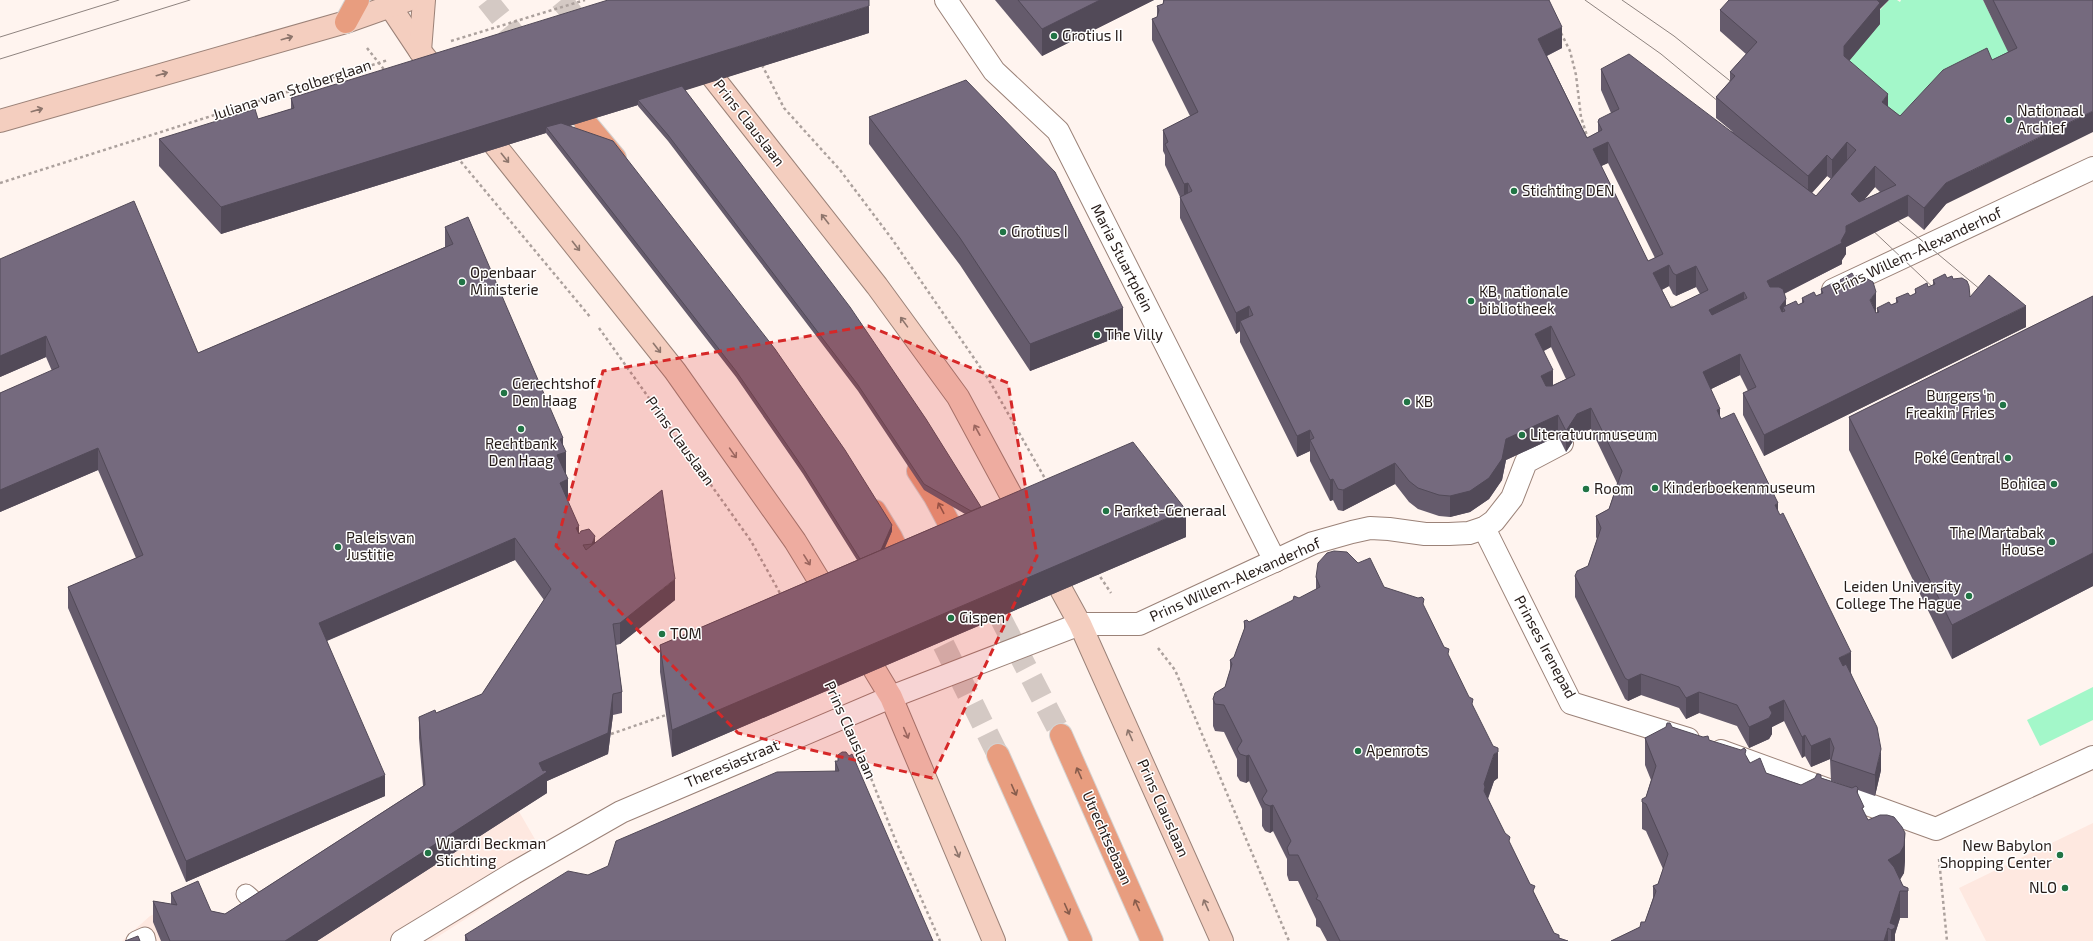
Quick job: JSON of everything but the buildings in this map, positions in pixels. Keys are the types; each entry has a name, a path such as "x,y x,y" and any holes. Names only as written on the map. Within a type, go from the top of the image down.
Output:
{"main road":[{"path":"346,22 358,0"},
{"path":"585,122 630,177"},
{"path":"905,451 935,498 959,542"},
{"path":"866,497 892,537 905,566"},
{"name":"Utrechtsebaan","path":"1062,735 1152,941"},
{"path":"998,755 1081,941"}],"street":[{"path":"420,51 424,0"},
{"name":"Maria Stuartplein","path":"946,0 994,71 1058,131 1275,561"},
{"path":"0,121 346,22 395,2 420,51 675,371 795,541 891,697 994,941"},
{"name":"Prins Clauslaan","path":"685,41 877,286 958,397 1080,624 1222,941"},
{"name":"Prins Willem-Alexanderhof","path":"1812,300 2093,168"},
{"path":"1484,528 1494,520 1512,498 1526,462 1562,443"},
{"name":"Prins Willem-Alexanderhof","path":"1080,624 1139,624 1313,543 1370,528 1449,534 1469,532 1484,528"},
{"name":"Prinses Irenepad","path":"1484,528 1571,703 1676,735 1936,829"},
{"name":"Theresiastraat","path":"402,941 514,873 621,812 846,715 1080,624"},
{"path":"1936,829 2093,757"}],"lane":[{"path":"246,894 255,902 259,924 269,941"},
{"path":"136,941 145,937 146,941"}],"path":[{"name":"Juliana van Stolberglaan","path":"0,183 378,62 420,51 585,0"},
{"path":"346,22 388,74"},
{"path":"1560,30 1570,51 1576,75 1581,117 1590,144"},
{"path":"454,154 592,320"},
{"path":"1665,302 1677,311"},
{"name":"Prins Clauslaan","path":"598,326 751,541 782,596"},
{"path":"1175,670 1289,941"},
{"path":"611,734 666,715"},
{"name":"Prins Clauslaan","path":"846,715 895,839 940,941"},
{"path":"1936,829 1941,898 1947,941"}],"highlighted area":[{"path":"868,326 1008,383 1037,556 932,778 738,733 556,546 603,371"}],"shaded area":[{"path":"485,753 550,865 431,941 122,941 150,916 196,895 222,923"},
{"name":"New Babylon Shopping Center","path":"2093,823 2093,941 1986,941 1959,888"}],"green space":[{"path":"1889,0 1897,0 1900,2 1901,0 1983,0 2017,69 1900,137 1843,67 1880,24 1873,18"},
{"path":"2093,687 2093,720 2040,746 2027,720"}],"tunnel":[{"path":"487,0 530,54"},
{"path":"561,0 589,34"},
{"path":"986,590 1061,735"},
{"path":"929,615 998,755"}],"tram line":[{"path":"0,37 119,0"},
{"path":"0,59 190,0"},
{"path":"1585,0 1661,54 1725,107"},
{"path":"1622,0 1674,36 1739,88"},
{"path":"1890,214 1987,295"},
{"path":"1868,226 1939,293"}],"place":[{"name":"Grotius II","path":"1054,36"},
{"name":"Nationaal Archief","path":"2009,120"},
{"name":"Stichting DEN","path":"1514,191"},
{"name":"Grotius I","path":"1003,232"},
{"name":"Openbaar Ministerie","path":"462,282"},
{"name":"KB, nationale bibliotheek","path":"1471,301"},
{"name":"The Villy","path":"1097,335"},
{"name":"Gerechtshof Den Haag","path":"504,393"},
{"name":"KB","path":"1407,402"},
{"name":"Burgers 'n Freakin' Fries","path":"2003,405"},
{"name":"Rechtbank Den Haag","path":"521,429"},
{"name":"Literatuurmuseum","path":"1522,435"},
{"name":"Poké Central","path":"2008,458"},
{"name":"Bohica","path":"2054,484"},
{"name":"Kinderboekenmuseum","path":"1655,488"},
{"name":"Room","path":"1586,489"},
{"name":"Parket-Generaal","path":"1106,511"},
{"name":"The Martabak House","path":"2052,542"},
{"name":"Paleis van Justitie","path":"338,547"},
{"name":"Leiden University College The Hague","path":"1969,596"},
{"name":"Gispen","path":"951,618"},
{"name":"TOM","path":"662,634"},
{"name":"Apenrots","path":"1358,751"},
{"name":"Wiardi Beckman Stichting","path":"428,853"},
{"name":"New Babylon Shopping Center","path":"2060,855"},
{"name":"NLO","path":"2065,888"}]}
